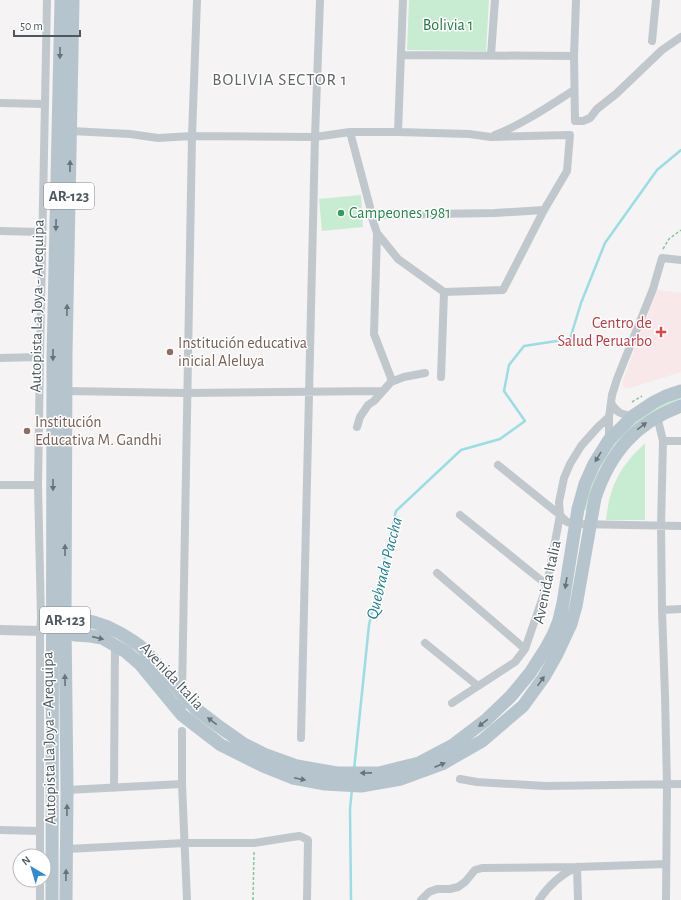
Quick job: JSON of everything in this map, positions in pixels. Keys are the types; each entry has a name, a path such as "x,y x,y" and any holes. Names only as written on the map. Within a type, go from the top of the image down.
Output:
{"main road":[{"name":"Autopista La Joya - Arequipa","path":"52,900 53,357 61,0"},
{"name":"Autopista La Joya - Arequipa","path":"66,900 67,790 53,622 66,391 73,0"},
{"name":"Avenida Italia","path":"53,622 75,635 102,638 130,654 182,715 221,745 264,760 338,773 379,772 419,763 453,745 486,720 511,696 530,673 546,648 559,620 580,503 585,484 594,464 609,440 633,416 654,402 681,391"},
{"name":"Avenida Italia","path":"53,622 76,618 108,627 120,633 140,646 196,709 264,760 293,778 325,784 362,786 401,779 442,764 482,741 523,706 544,677 563,643 571,624 576,606 595,498 612,460 630,436 641,427 657,416 681,406"}],"street":[{"path":"0,630 40,631 53,622 38,485 47,0"},
{"path":"182,715 186,393 197,0"},
{"path":"300,738 315,137 320,0"},
{"path":"398,132 403,0"},
{"path":"491,55 495,0"},
{"path":"576,0 574,56 575,121 583,121 590,118 597,109 616,94 662,50 681,37"},
{"path":"652,41 656,0"},
{"path":"401,55 574,56"},
{"path":"491,137 508,130 574,90"},
{"path":"0,102 46,104"},
{"path":"71,131 130,134 158,138 192,136 315,137 350,132 469,134 491,137 570,135 568,171 544,210 503,290 444,292 398,259 377,233 371,216 370,207 350,132"},
{"path":"371,216 495,213 544,210"},
{"path":"0,231 42,232"},
{"path":"377,233 374,334 391,378 390,382"},
{"path":"609,440 609,417 612,395 653,289 662,258 681,260"},
{"path":"440,377 444,292"},
{"path":"0,358 40,357"},
{"path":"357,427 360,417 368,405 374,401 390,382 404,377 425,373"},
{"path":"66,391 186,393 382,391"},
{"path":"611,403 615,410 620,413 633,416"},
{"path":"657,416 663,441 661,526 667,785 666,900"},
{"path":"452,703 515,662 525,649 547,585 560,516 559,502 564,478 570,464 581,446 598,426 609,417"},
{"path":"663,441 681,441"},
{"path":"498,465 567,522 590,525 681,526"},
{"path":"0,484 38,485"},
{"path":"460,514 547,585"},
{"path":"437,573 525,649"},
{"path":"662,610 681,609"},
{"path":"40,631 40,848"},
{"path":"425,643 478,686"},
{"path":"114,788 115,645"},
{"path":"182,731 182,784 187,900"},
{"path":"460,779 477,782 545,786 681,784"},
{"path":"67,790 182,784"},
{"path":"0,830 40,831"},
{"path":"67,849 185,843 254,843 300,836 308,840 307,900"},
{"path":"422,900 429,892 437,889 450,889 458,887 465,882 475,870 482,868 666,864"},
{"path":"539,900 550,885 568,871 578,867"},
{"path":"578,867 578,900"},
{"path":"40,888 40,900"}],"path":[{"path":"662,258 662,252 669,239 681,230"},
{"path":"253,900 254,843"}],"shaded area":[{"name":"Centro de Salud Peruarbo","path":"657,290 681,293 681,372 626,388 622,383"}],"green space":[{"name":"Bolivia 1","path":"409,0 489,0 486,51 407,50"},
{"name":"Campeones 1981","path":"361,195 363,227 322,231 319,199"},
{"path":"681,396 681,400 631,429 619,441 600,468 592,490 587,511 584,510 591,482 614,442 648,411"},
{"path":"645,443 645,520 606,520 610,497 617,478 628,461"}],"waterway":[{"name":"Quebrada Paccha","path":"354,770 369,625 396,511 461,450 500,439 525,421 504,391 509,365 524,346 570,339 581,303 605,243 657,170 681,150"},
{"name":"Quebrada Paccha","path":"351,900 350,809 352,789"}],"place":[{"name":"Campeones 1981","path":"341,213"},
{"name":"Centro de Salud Peruarbo","path":"661,332"},
{"name":"Institución educativa inicial Aleluya","path":"170,352"},
{"name":"Institución Educativa M. Gandhi","path":"27,431"}],"district":[{"name":"BOLIVIA SECTOR 1","path":"280,79"}]}
